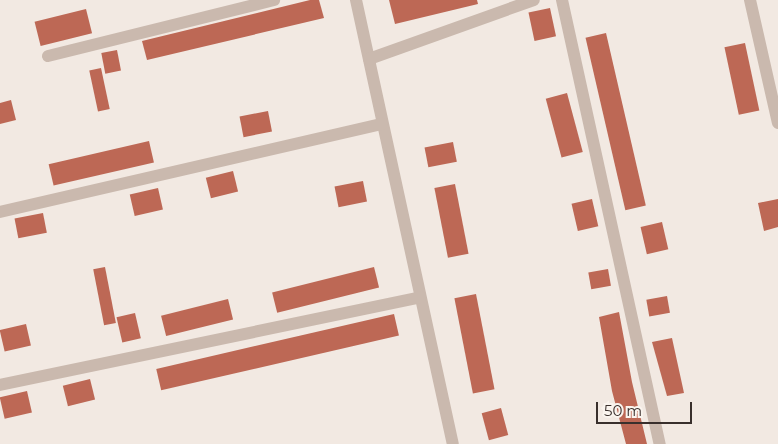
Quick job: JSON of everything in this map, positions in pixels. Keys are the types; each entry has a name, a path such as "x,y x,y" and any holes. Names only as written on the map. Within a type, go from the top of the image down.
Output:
{"street":[{"path":"48,56 274,0"},
{"path":"356,0 453,444"},
{"path":"369,59 534,0"},
{"path":"562,0 660,444"},
{"path":"750,0 778,123"},
{"path":"0,212 382,124"},
{"path":"0,385 420,297"}],"building":[{"path":"310,0 319,0 324,18 147,60 142,41"},
{"path":"389,0 477,0 478,4 395,24"},
{"path":"550,8 556,36 535,41 528,13"},
{"path":"86,9 92,33 41,46 35,22"},
{"path":"606,33 646,205 625,210 586,38"},
{"path":"745,43 759,110 739,115 724,47"},
{"path":"117,50 121,71 105,74 101,53"},
{"path":"101,68 110,109 98,112 89,70"},
{"path":"567,93 583,152 562,158 546,99"},
{"path":"11,100 16,120 0,124 0,103"},
{"path":"268,111 272,132 244,137 240,117"},
{"path":"149,141 154,162 54,186 49,164"},
{"path":"453,142 457,162 428,167 425,148"},
{"path":"233,171 238,191 211,198 206,178"},
{"path":"363,181 367,202 339,207 335,187"},
{"path":"455,184 469,254 448,258 434,188"},
{"path":"158,188 163,209 135,216 130,195"},
{"path":"592,199 598,226 578,231 572,204"},
{"path":"778,199 778,227 764,231 758,203"},
{"path":"43,213 47,233 18,238 15,219"},
{"path":"662,222 668,249 647,254 641,227"},
{"path":"105,267 116,323 104,325 93,269"},
{"path":"374,267 379,287 277,313 272,292"},
{"path":"608,269 611,286 591,289 588,272"},
{"path":"476,294 495,389 473,393 454,298"},
{"path":"667,296 670,313 649,316 646,300"},
{"path":"228,299 233,319 166,336 161,316"},
{"path":"619,312 632,382 647,444 626,444 612,391 599,317"},
{"path":"135,313 141,338 122,343 116,317"},
{"path":"394,314 399,335 161,390 156,369"},
{"path":"26,324 31,345 5,352 0,330"},
{"path":"672,338 684,393 667,396 652,342"},
{"path":"90,379 95,399 68,406 63,386"},
{"path":"27,391 32,412 5,419 0,397"},
{"path":"501,408 508,435 489,440 482,413"}]}
